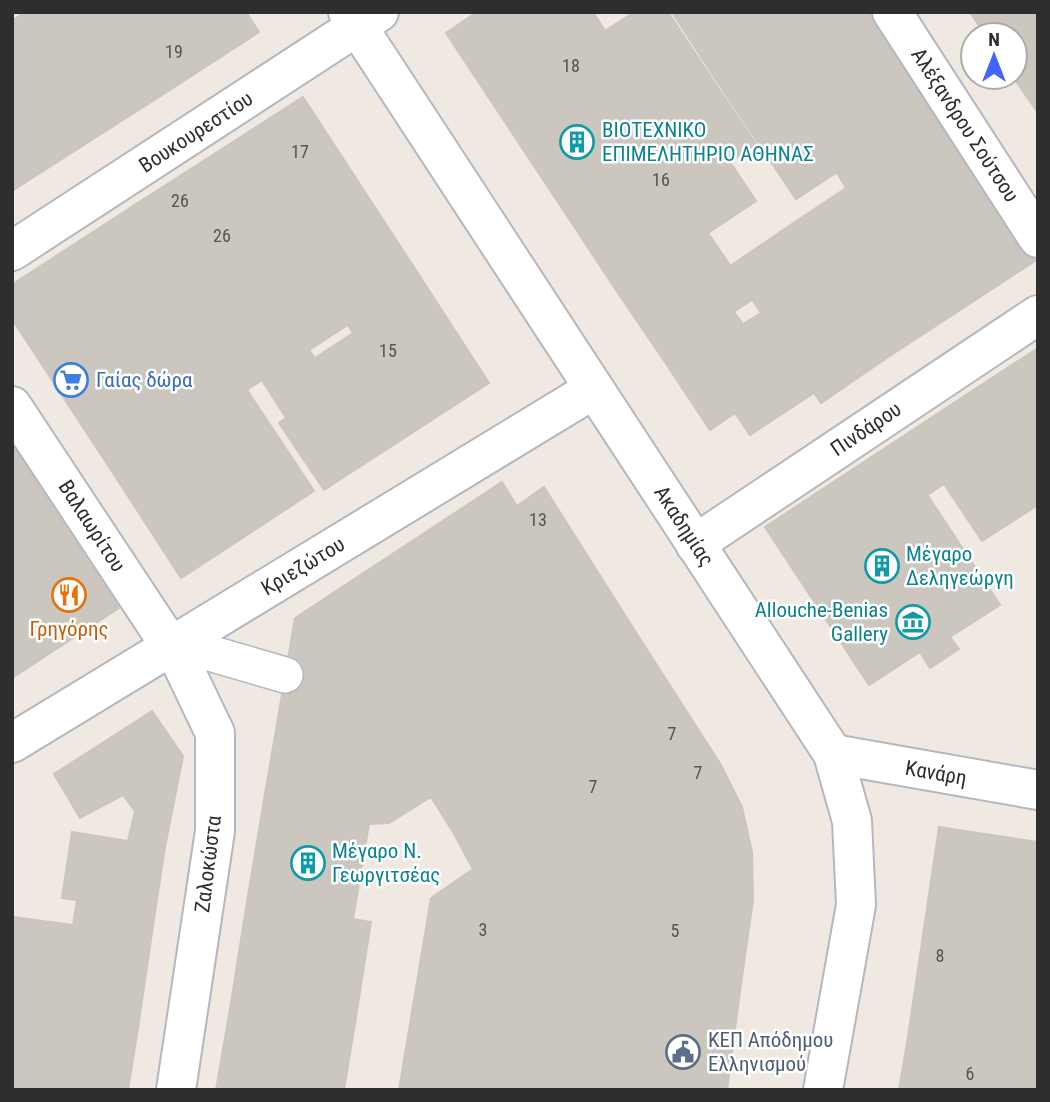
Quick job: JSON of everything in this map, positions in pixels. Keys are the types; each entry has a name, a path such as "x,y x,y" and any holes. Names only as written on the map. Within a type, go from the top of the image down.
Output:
{"street":[{"name":"Αλέξανδρου Σούτσου","path":"892,12 1038,238"},
{"name":"Βουκουρεστίου","path":"12,251 362,17"},
{"name":"Ακαδημίας","path":"362,17 594,389 834,754 852,821 856,905 824,1090"},
{"name":"Πινδάρου","path":"695,544 1038,315"},
{"name":"Κριεζώτου","path":"12,743 594,389"},
{"name":"Βαλαωρίτου","path":"12,406 171,646"},
{"name":"Ζαλοκώστα","path":"171,646 215,733 215,831 176,1090"},
{"name":"Κανάρη","path":"834,754 1038,790"}],"lane":[{"path":"171,646 199,650 285,675"}],"building":[{"path":"25,12 93,12 151,102 12,191 12,21"},
{"path":"93,12 246,12 259,32 151,102"},
{"name":"ΒΙΟΤΕΧΝΙΚΟ ΕΠΙΜΕΛΗΤΗΡΙΟ ΑΘΗΝΑΣ","path":"477,12 593,12 605,31 634,12 668,12 718,88 554,196 446,33"},
{"path":"672,12 845,12 724,92"},
{"path":"845,12 869,12 933,109 796,199 724,92"},
{"path":"970,12 1028,12 1015,21 976,21"},
{"path":"1028,12 1038,12 1036,110 1023,91 1029,91 1029,21 1015,21"},
{"path":"718,88 756,144 730,162 756,201 618,293 554,196"},
{"path":"303,97 421,278 262,380 144,199"},
{"path":"933,109 1035,261 891,355 801,218 846,188 837,173"},
{"path":"144,199 262,380 115,476 12,319 12,288 16,282"},
{"path":"801,218 891,355 821,403 730,266"},
{"path":"708,233 753,299 663,359 618,293"},
{"path":"421,278 489,383 324,490 279,423 286,418 262,380 309,350 315,358 353,333 348,325"},
{"path":"734,312 743,324 761,313 814,393 750,435 735,413 710,430 663,359"},
{"path":"1038,348 1038,503 966,395"},
{"path":"247,390 314,491 181,578 115,476"},
{"path":"966,395 1038,503 982,541 944,484 927,495 893,443"},
{"name":"Μέγαρο Δεληγεώργη","path":"893,443 1000,605 950,637 959,649 930,668 920,652 869,685 765,527"},
{"path":"12,445 32,476 12,489"},
{"path":"32,476 119,608 12,678 12,489"},
{"path":"502,482 517,506 544,487 635,631 436,753 475,819 453,832 431,797 389,823 369,824 263,806 295,618"},
{"path":"635,631 721,765 742,807 752,852 753,900 653,892 559,961 436,753"},
{"path":"152,711 183,756 165,847 128,841 135,811 123,795 80,818 54,774"},
{"name":"Μέγαρο Ν. Γεωργιτσέας","path":"263,806 369,824 353,919 247,902"},
{"path":"475,819 559,961 740,991 727,1090 399,1090 431,898 473,869 453,832"},
{"path":"939,827 1038,842 1038,1056 908,1037"},
{"path":"72,832 165,847 155,912 62,898"},
{"path":"653,892 753,900 740,991 559,961"},
{"path":"77,901 155,912 138,1028 12,1008 12,917 73,925"},
{"path":"247,902 371,922 355,1023 231,1003"},
{"path":"231,1003 355,1023 344,1090 216,1090"},
{"path":"12,1008 138,1028 128,1090 12,1090"},
{"path":"908,1037 1038,1056 1038,1090 899,1090"}],"place":[{"name":"ΒΙΟΤΕΧΝΙΚΟ ΕΠΙΜΕΛΗΤΗΡΙΟ ΑΘΗΝΑΣ","path":"577,142"},
{"name":"Γαίας δώρα","path":"71,380"},
{"name":"Μέγαρο Δεληγεώργη","path":"882,566"},
{"name":"Γρηγόρης","path":"69,595"},
{"name":"Allouche-Benias Gallery","path":"913,622"},
{"name":"Μέγαρο Ν. Γεωργιτσέας","path":"308,863"},
{"name":"ΚΕΠ Απόδημου Ελληνισμού","path":"683,1052"}]}
